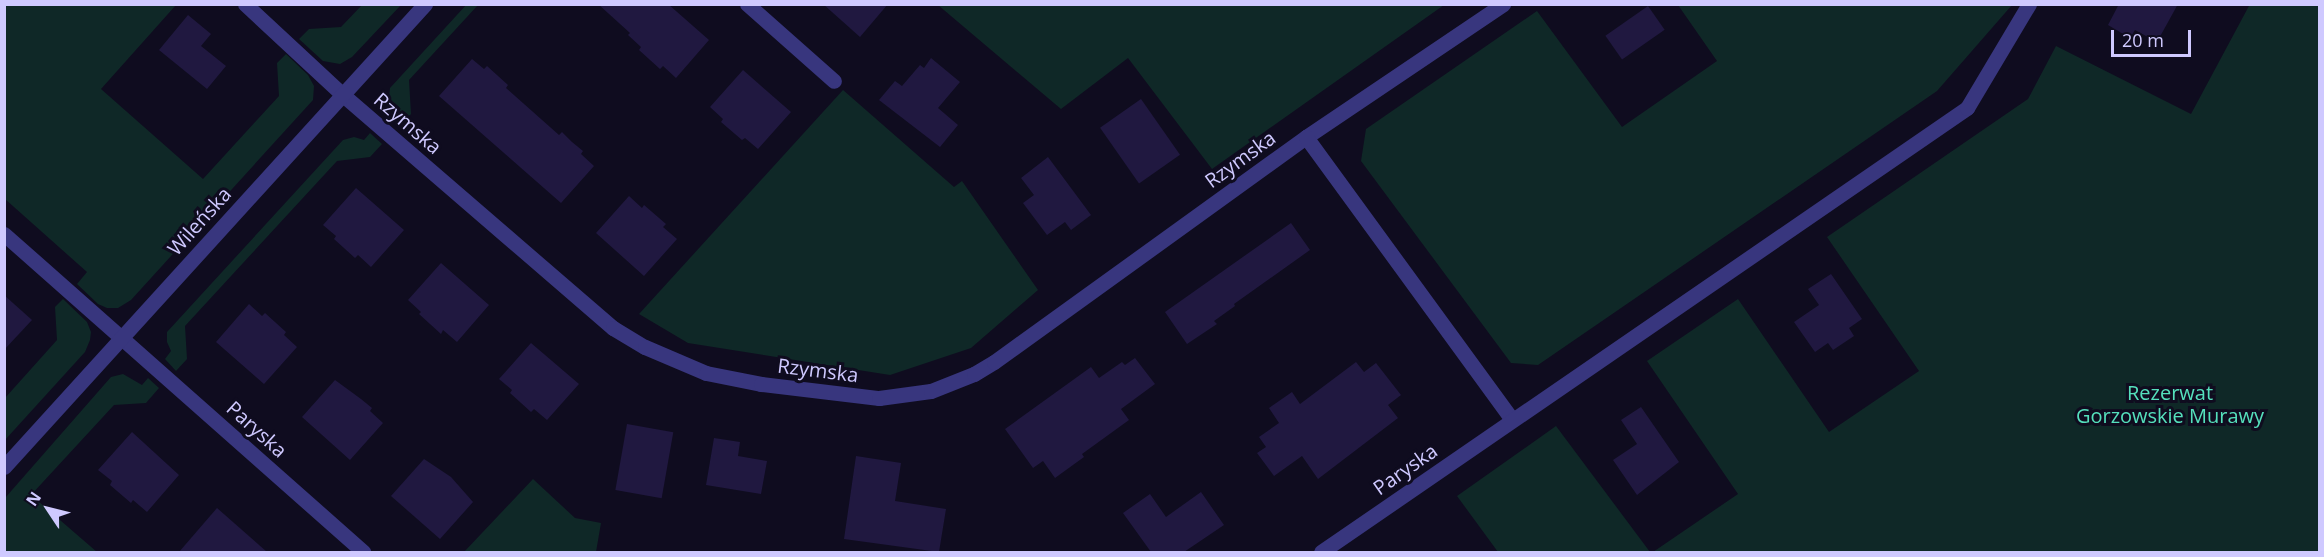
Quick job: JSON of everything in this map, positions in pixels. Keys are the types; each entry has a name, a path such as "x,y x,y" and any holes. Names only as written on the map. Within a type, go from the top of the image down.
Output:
{"street":[{"name":"Rzymska","path":"245,4 343,94 600,318 645,347 706,373 761,384 879,398 931,391 974,374 1014,349 1306,137 1503,4"},
{"name":"Wileńska","path":"4,467 425,4"},
{"path":"747,4 834,81"},
{"name":"Paryska","path":"1321,552 1967,108 2029,4"},
{"path":"1306,137 1512,419"},
{"name":"Paryska","path":"4,234 364,552"}],"green space":[{"path":"5,4 176,5 101,89 203,179 279,96 277,63 286,54 308,75 314,86 313,100 131,300 118,308 107,308 98,304 77,284 87,272 5,199"},
{"path":"467,4 478,5 409,80 411,114 399,126 386,114 393,106 389,97 390,88"},
{"name":"Rezerwat Gorzowskie Murawy","path":"2250,4 2319,5 2319,552 1653,552 1738,494 1647,361 1738,299 1829,432 1919,371 1827,237 2028,99 2056,46 2191,114"},
{"path":"362,5 401,5 352,57 340,64 323,61 299,39 309,29 341,27"},
{"path":"938,5 1444,5 1212,169 1128,58 1061,109"},
{"path":"1678,5 2012,5 1937,91 1538,365 1511,363 1361,161 1366,129 1537,11 1622,127 1717,61"},
{"path":"843,90 954,187 962,181 1038,290 971,348 890,375 688,343 639,314"},
{"path":"370,133 382,144 370,157 337,161 185,326 187,359 176,371 165,359 171,351 167,342 167,332 343,140 354,137 364,140"},
{"path":"63,299 87,322 91,332 90,340 85,352 5,440 5,398 57,340 55,307"},
{"path":"123,374 142,385 148,378 159,388 146,403 114,405 31,495 97,552 5,552 5,498 111,377"},
{"path":"1556,426 1650,552 1498,552 1457,496"},
{"path":"533,479 575,518 601,523 596,552 464,552"}],"building":[{"path":"598,4 668,4 709,40 676,78 663,66 660,69 639,50 641,47 628,35 630,33"},
{"path":"823,4 888,4 860,37"},
{"path":"2119,4 2178,4 2157,42 2135,30 2130,38 2108,25"},
{"path":"1648,6 1665,30 1622,60 1605,36"},
{"path":"188,15 211,34 201,46 226,66 207,89 159,50"},
{"path":"931,58 960,82 938,108 958,125 940,147 879,100 895,81 902,86 920,65 924,68"},
{"path":"472,59 484,69 487,66 508,85 506,88 559,135 562,132 583,151 581,154 594,166 561,203 439,96"},
{"path":"743,70 791,112 758,149 745,138 742,140 721,122 723,119 710,107"},
{"path":"1141,99 1180,155 1139,183 1100,128"},
{"path":"1048,157 1091,215 1071,230 1065,222 1047,235 1023,203 1034,195 1021,178"},
{"path":"356,188 404,230 371,267 358,255 355,258 334,239 336,236 323,225"},
{"path":"629,196 642,208 644,205 666,224 663,227 677,239 644,276 596,233"},
{"path":"1291,223 1310,250 1234,304 1235,306 1214,321 1217,324 1187,344 1165,312"},
{"path":"441,263 489,305 457,342 443,330 441,334 419,314 421,312 408,300"},
{"path":"1831,274 1862,319 1849,328 1854,336 1833,350 1828,343 1815,352 1794,322 1819,305 1808,289"},
{"path":"4,295 32,320 4,350"},
{"path":"249,304 262,316 265,313 286,332 284,335 297,347 264,384 216,342"},
{"path":"531,343 579,384 547,420 534,409 531,412 510,393 512,390 499,379"},
{"path":"1135,358 1155,384 1121,409 1129,420 1082,454 1084,457 1055,478 1043,461 1033,468 1005,429 1091,367 1099,378 1122,362 1125,365"},
{"path":"1356,362 1364,372 1376,363 1401,395 1388,405 1398,418 1318,479 1302,456 1274,476 1257,453 1266,447 1259,437 1279,423 1269,408 1292,392 1300,404"},
{"path":"335,380 372,408 370,411 383,423 350,460 302,417"},
{"path":"1641,407 1679,462 1637,495 1613,460 1637,444 1621,420"},
{"path":"627,424 673,432 662,498 615,490"},
{"path":"132,432 179,475 147,512 133,500 131,503 110,485 112,481 98,470"},
{"path":"714,438 740,442 738,456 767,461 761,494 706,485"},
{"path":"856,456 901,463 895,501 946,509 939,552 844,539"},
{"path":"424,459 451,477 473,502 440,539 391,496"},
{"path":"1201,492 1224,525 1184,552 1151,552 1123,513 1150,494 1166,517"},
{"path":"217,508 267,552 179,552"}]}
